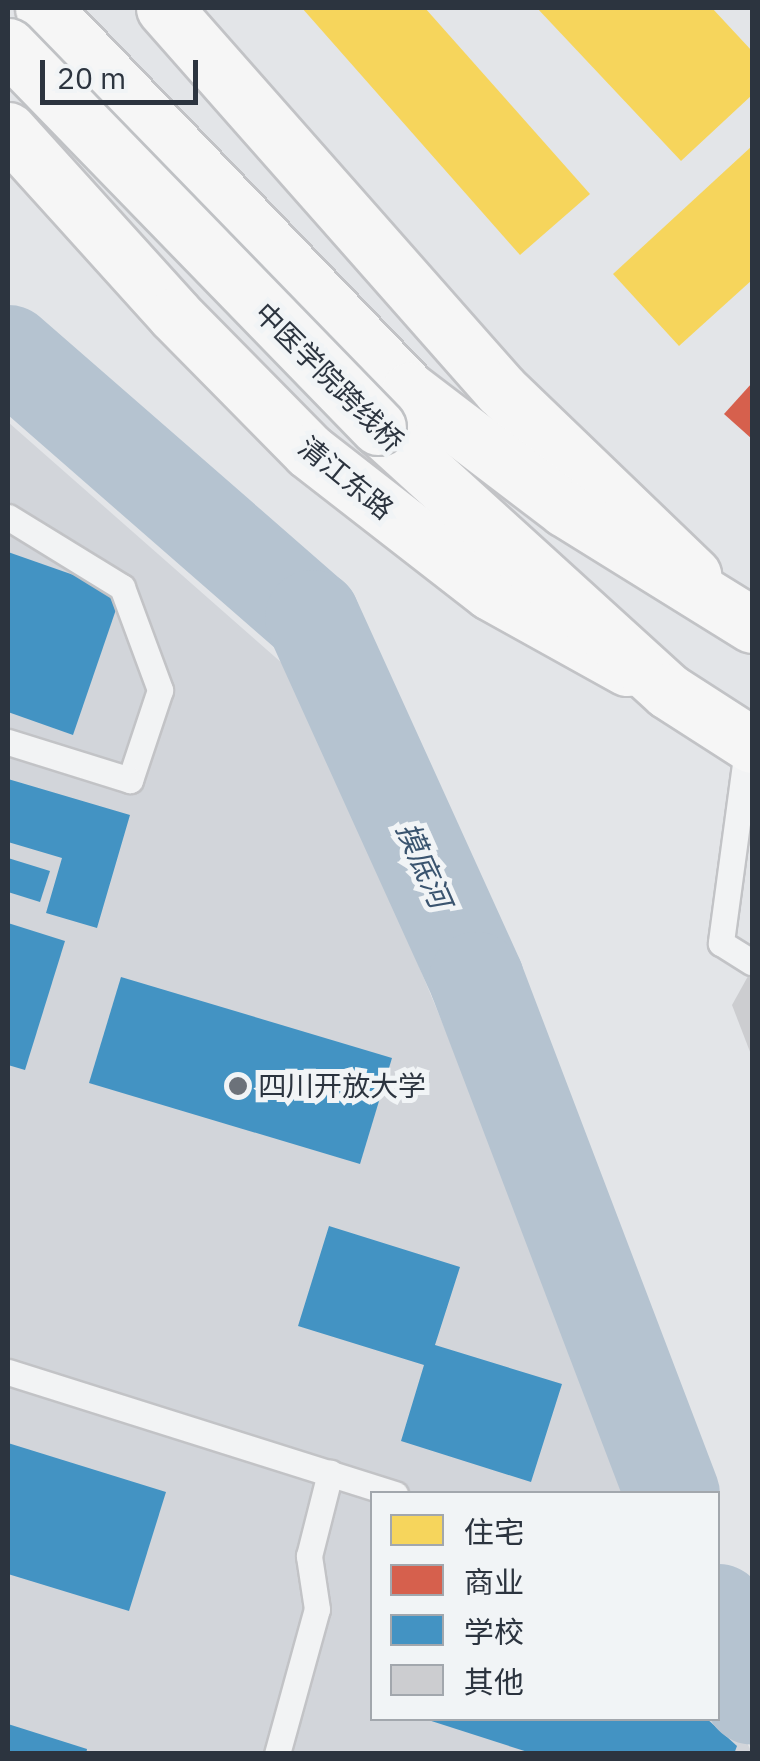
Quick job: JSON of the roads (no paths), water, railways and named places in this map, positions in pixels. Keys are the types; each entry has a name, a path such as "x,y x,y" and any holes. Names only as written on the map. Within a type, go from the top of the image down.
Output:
{"main road":[{"name":"中医学院跨线桥","path":"43,8 393,408 740,617"},
{"path":"164,8 502,390 740,617"},
{"name":"中医学院跨线桥","path":"8,46 393,408 668,691"},
{"name":"清江东路","path":"8,130 174,315 309,451 490,592 668,691 750,743"}],"lane":[{"path":"8,517 122,587 160,690 130,780 8,742"},
{"path":"750,743 721,943 752,962"},
{"path":"8,1372 385,1491"},
{"path":"278,1754 317,1609 309,1556 330,1473"}],"waterway":[{"name":"摸底河","path":"8,352 312,617 476,979 671,1491"},
{"name":"摸底河","path":"720,1616 752,1697"}],"place":[{"name":"四川开放大学","path":"238,1086"}]}
